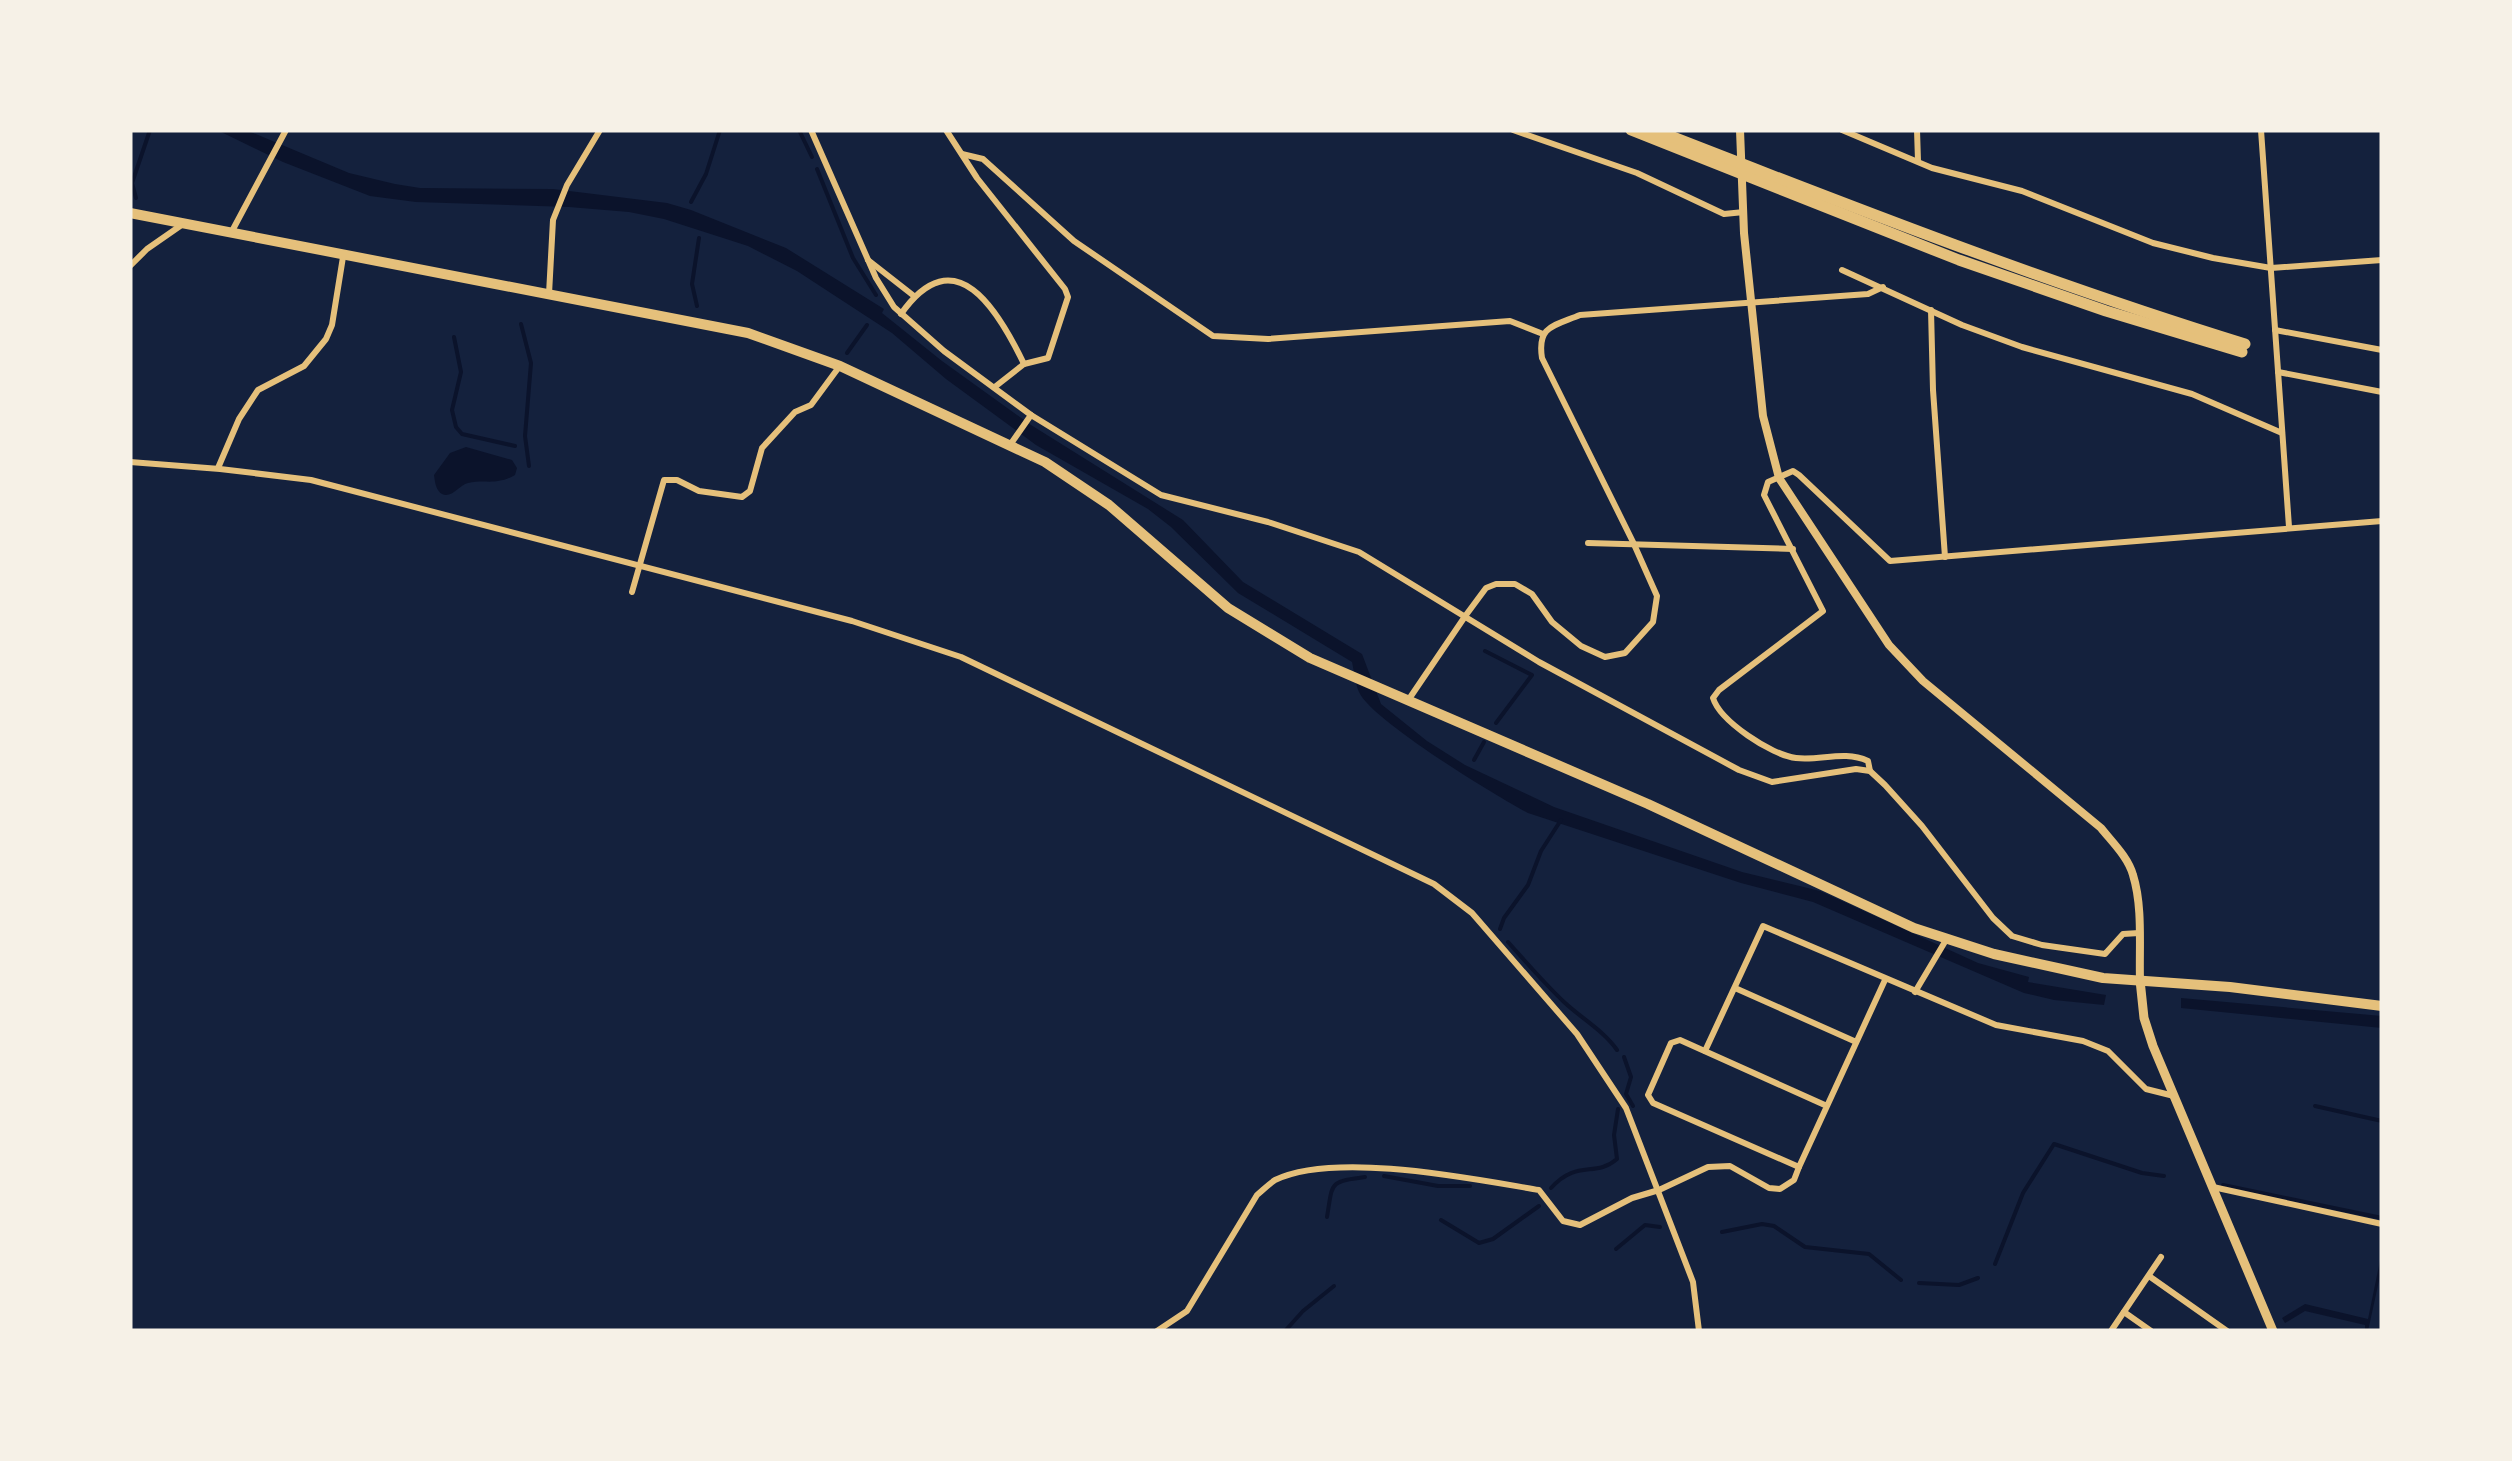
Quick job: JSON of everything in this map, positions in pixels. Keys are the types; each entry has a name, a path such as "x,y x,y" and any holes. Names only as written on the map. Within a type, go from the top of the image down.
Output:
{"highway":[{"path":"1631,130 1958,260 2106,310 2244,348 1981,256 1655,130"}],"main road":[{"path":"130,214 748,333 840,366 1014,440 1109,505 1228,608 1310,658 1946,940 2047,968 2103,978 2230,987 2382,1006"},
{"path":"2140,980 2144,1018 2269,1329"}],"street":[{"path":"231,233 286,130"},
{"path":"548,294 553,220 600,130"},
{"path":"811,130 868,260 894,308 1030,416 1161,495 1268,522 1359,552 1539,662 1739,770 1772,782 1856,769 1870,771"},
{"path":"946,130 977,178 1066,293 1068,302 1048,358 1024,364 996,386"},
{"path":"1513,130 1636,173 1724,214 1744,212"},
{"path":"1842,130 1932,168 2022,191 2153,242 2213,258 2270,268 2382,260"},
{"path":"1917,130 1918,161"},
{"path":"2261,130 2289,527"},
{"path":"1740,135 1763,416 1779,478 1889,645 1923,681 2090,818 2124,857 2133,874 2140,980"},
{"path":"962,154 983,159 1074,241 1213,336 1268,339 1510,321 1543,334"},
{"path":"130,266 183,224"},
{"path":"218,468 239,418 258,390 304,366 326,340 344,257"},
{"path":"868,260 914,296"},
{"path":"1842,270 2022,347 2192,394 2282,434"},
{"path":"902,314 914,296 944,279 975,289 1009,332 1024,364"},
{"path":"1409,699 1486,588 1496,584 1515,584 1532,594 1552,622 1581,646 1605,657 1626,653 1653,622 1657,596 1542,358 1543,334 1580,315 1868,294 1883,287"},
{"path":"1931,310 1932,390 1944,557"},
{"path":"2275,330 2382,350"},
{"path":"632,592 664,480 677,480 699,491 742,497 750,491 762,448 794,412 811,404 840,366"},
{"path":"2278,372 2382,392"},
{"path":"1014,440 1030,416"},
{"path":"130,462 311,480 852,622 961,656 1434,884 1472,913 1577,1034 1626,1108 1693,1282 1699,1331"},
{"path":"2139,933 2123,934 2105,954 2042,945 2012,936 1993,918 1920,824 1870,771 1868,761 1848,755 1795,758 1773,750 1716,709 1714,698 1719,690 1823,611 1764,495 1768,482 1793,471 1890,561 2382,521"},
{"path":"1588,543 1793,548"},
{"path":"1705,1051 1762,926 1996,1026 2083,1042 2108,1051 2146,1089 2174,1096"},
{"path":"1915,992 1946,940"},
{"path":"1157,1331 1187,1311 1257,1195 1274,1181 1293,1175 1325,1168 1384,1170 1539,1190 1564,1222 1580,1225 1632,1198 1708,1167 1730,1166 1769,1188 1780,1189 1794,1180 1885,980"},
{"path":"1735,988 1854,1041"},
{"path":"1799,1167 1653,1103 1648,1095 1671,1044 1680,1040 1827,1106"},
{"path":"2212,1187 2382,1224"},
{"path":"2111,1331 2162,1257"},
{"path":"2148,1276 2227,1331"},
{"path":"2124,1312 2151,1331"}],"water":[{"path":"217,130 246,130 349,173 395,184 420,188 553,189 667,203 786,248 884,309 882,313 942,361 1031,425 1183,520 1243,582 1362,654 1381,704 1465,765 1554,807 1742,872 1820,891 1978,963 2029,977 2028,982 2106,995 2104,1005 2024,993 1813,902 1741,883 1528,813 1436,757 1386,720 1359,692 1352,662 1238,593 1148,509 1036,445 946,379 892,333 797,271 748,246 629,212 416,202 370,196 283,162"},
{"path":"466,447 512,460 517,468 515,475 468,483 443,494 434,475 450,453"},
{"path":"2181,998 2382,1016 2382,1028 2181,1008"},
{"path":"2382,1251 2368,1331 2365,1325 2305,1311 2285,1323 2282,1318 2305,1304 2368,1319"}],"waterway":[{"path":"136,198 132,183 150,130"},
{"path":"691,202 706,174 720,130"},
{"path":"799,130 812,157"},
{"path":"817,169 853,258 876,295"},
{"path":"697,306 692,284 699,238"},
{"path":"521,324 531,363 525,436 529,466"},
{"path":"847,353 867,325"},
{"path":"454,337 461,372 452,410 456,427 462,434 515,446"},
{"path":"1485,651 1532,675 1496,723"},
{"path":"1474,760 1484,742"},
{"path":"1500,929 1561,820"},
{"path":"1508,942 1557,995 1617,1050"},
{"path":"1624,1057 1631,1077 1626,1094 1633,1106"},
{"path":"2315,1106 2382,1121"},
{"path":"1551,1188 1569,1174 1609,1165 1617,1159 1614,1135 1618,1109"},
{"path":"1995,1264 2023,1193 2054,1144 2142,1173 2164,1176"},
{"path":"1384,1176 1438,1186 1470,1186"},
{"path":"1327,1217 1334,1186 1365,1177"},
{"path":"2223,1185 2382,1218"},
{"path":"1441,1220 1479,1243 1493,1239 1539,1206"},
{"path":"1722,1232 1762,1224 1774,1226 1805,1247 1869,1254 1901,1280"},
{"path":"1616,1249 1645,1225 1660,1227"},
{"path":"1919,1283 1959,1285 1978,1278"},
{"path":"1285,1331 1334,1286"}]}
